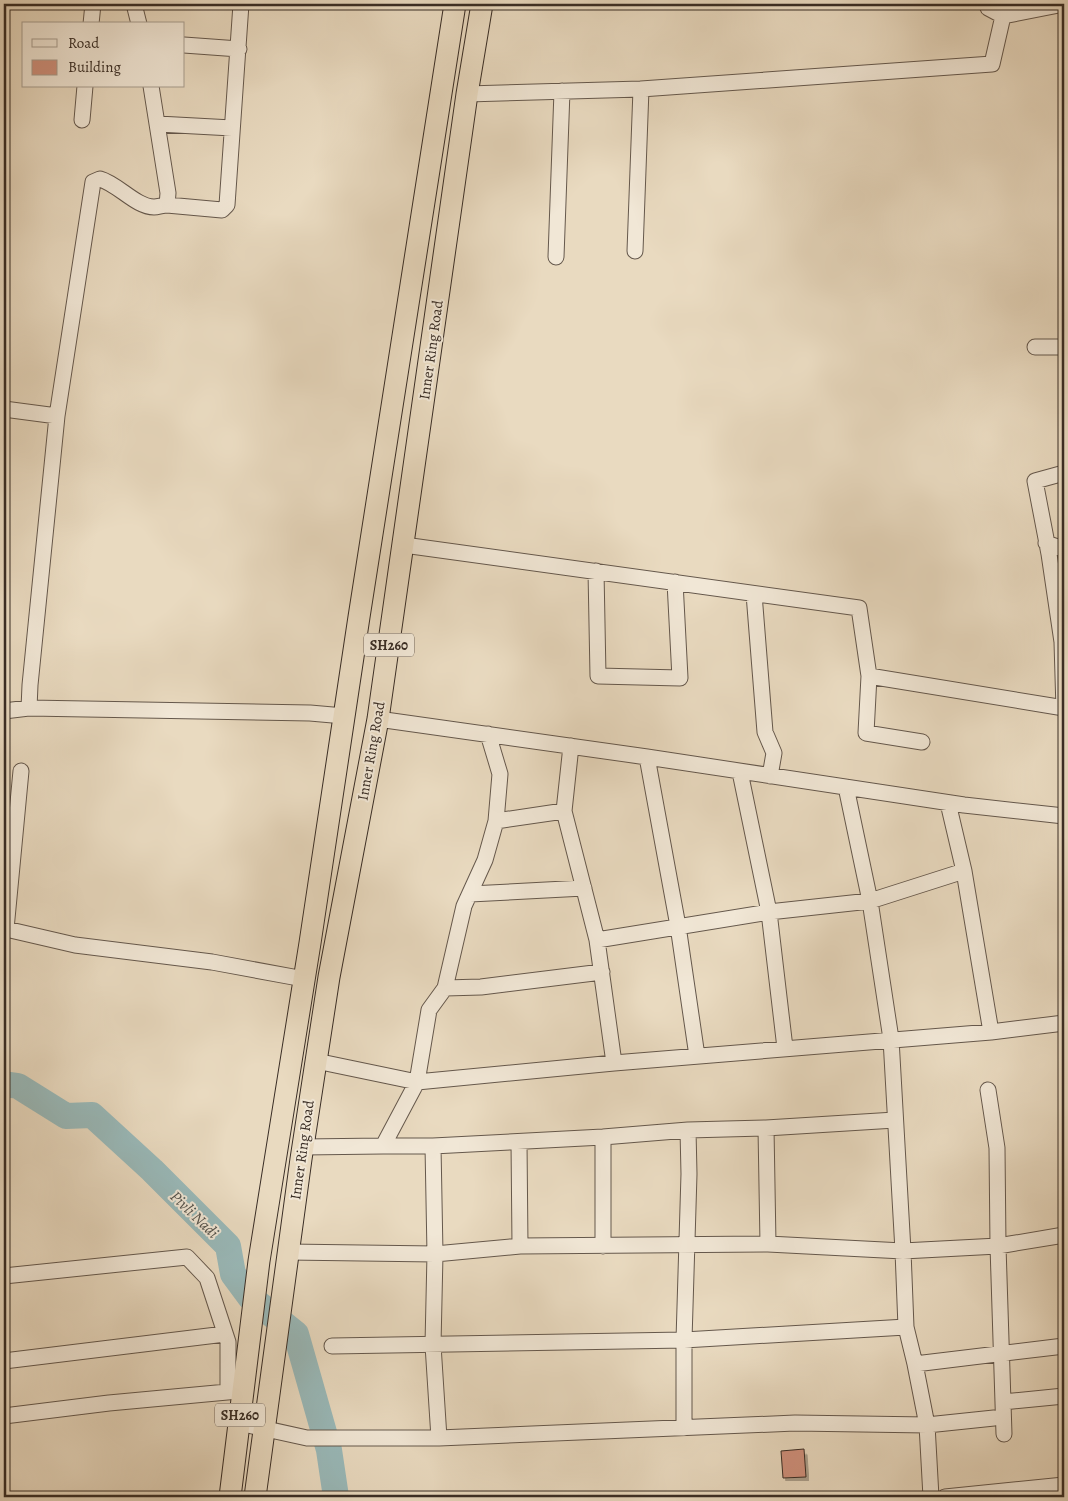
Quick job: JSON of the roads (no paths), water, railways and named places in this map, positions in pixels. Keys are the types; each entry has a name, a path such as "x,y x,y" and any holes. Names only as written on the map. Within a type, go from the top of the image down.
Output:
{"highway":[{"name":"Inner Ring Road","path":"230,1497 239,1423 235,1392 250,1333 259,1261 455,4"},
{"name":"Inner Ring Road","path":"255,1497 302,1147 329,977 378,719 467,94 482,4"}],"street":[{"path":"91,22 93,4"},
{"path":"134,4 138,22"},
{"path":"29,708 57,416 93,182 100,179 108,181 144,205 154,207 167,205 222,210 227,205 241,4"},
{"path":"987,4 988,8 1003,16 1064,4"},
{"path":"467,94 641,89 992,64 1003,16"},
{"path":"185,45 239,49"},
{"path":"82,120 85,88"},
{"path":"151,88 168,193 167,205"},
{"path":"635,251 641,89"},
{"path":"556,257 562,91"},
{"path":"158,124 232,128"},
{"path":"1035,347 1064,347"},
{"path":"4,409 57,416"},
{"path":"869,676 1064,709 1062,642 1035,481 1064,474"},
{"path":"1046,543 1064,549"},
{"path":"404,544 859,608 869,676 866,733 922,742"},
{"path":"596,571 598,676 680,678 674,582"},
{"path":"754,594 765,732 774,753 770,776"},
{"path":"4,710 29,708 310,712 344,716"},
{"path":"378,719 647,757 948,803 1064,816"},
{"path":"383,1146 417,1082 429,1010 445,988 464,906 485,860 496,821 500,774 488,734"},
{"path":"571,746 564,811 597,940 614,1063"},
{"path":"647,757 678,926 697,1056"},
{"path":"21,771 6,929 76,945 212,962 304,979"},
{"path":"740,772 768,912 785,1048"},
{"path":"846,787 870,901 891,1039 906,1327 927,1425 931,1497"},
{"path":"948,803 964,871 991,1032"},
{"path":"496,821 564,811"},
{"path":"597,940 768,912 870,901 964,871"},
{"path":"470,894 584,888"},
{"path":"445,988 482,988 602,972"},
{"path":"316,1061 417,1082 785,1048 991,1032 1064,1023"},
{"path":"988,1090 997,1148 1004,1434"},
{"path":"302,1147 432,1146 603,1137 688,1130 766,1128 895,1120"},
{"path":"766,1128 768,1244"},
{"path":"684,1428 686,1245 690,1174 688,1130"},
{"path":"603,1137 603,1246"},
{"path":"519,1142 520,1246"},
{"path":"432,1146 436,1254 433,1345 439,1438"},
{"path":"288,1252 436,1254 520,1246 768,1244 903,1252 998,1246 1064,1235"},
{"path":"4,1276 186,1257 207,1278 228,1342 235,1392 109,1403 4,1416"},
{"path":"332,1346 684,1340 906,1327"},
{"path":"4,1361 226,1334"},
{"path":"914,1359 915,1364 1064,1346"},
{"path":"1004,1402 1064,1396"},
{"path":"239,1423 308,1438 439,1438 795,1423 927,1425 994,1418"},
{"path":"945,1497 1064,1485"}],"waterway":[{"name":"Pivli Nadi","path":"4,1084 18,1086 66,1116 92,1115 152,1170 228,1246 233,1274 250,1297 296,1334 329,1450 336,1497"}]}
